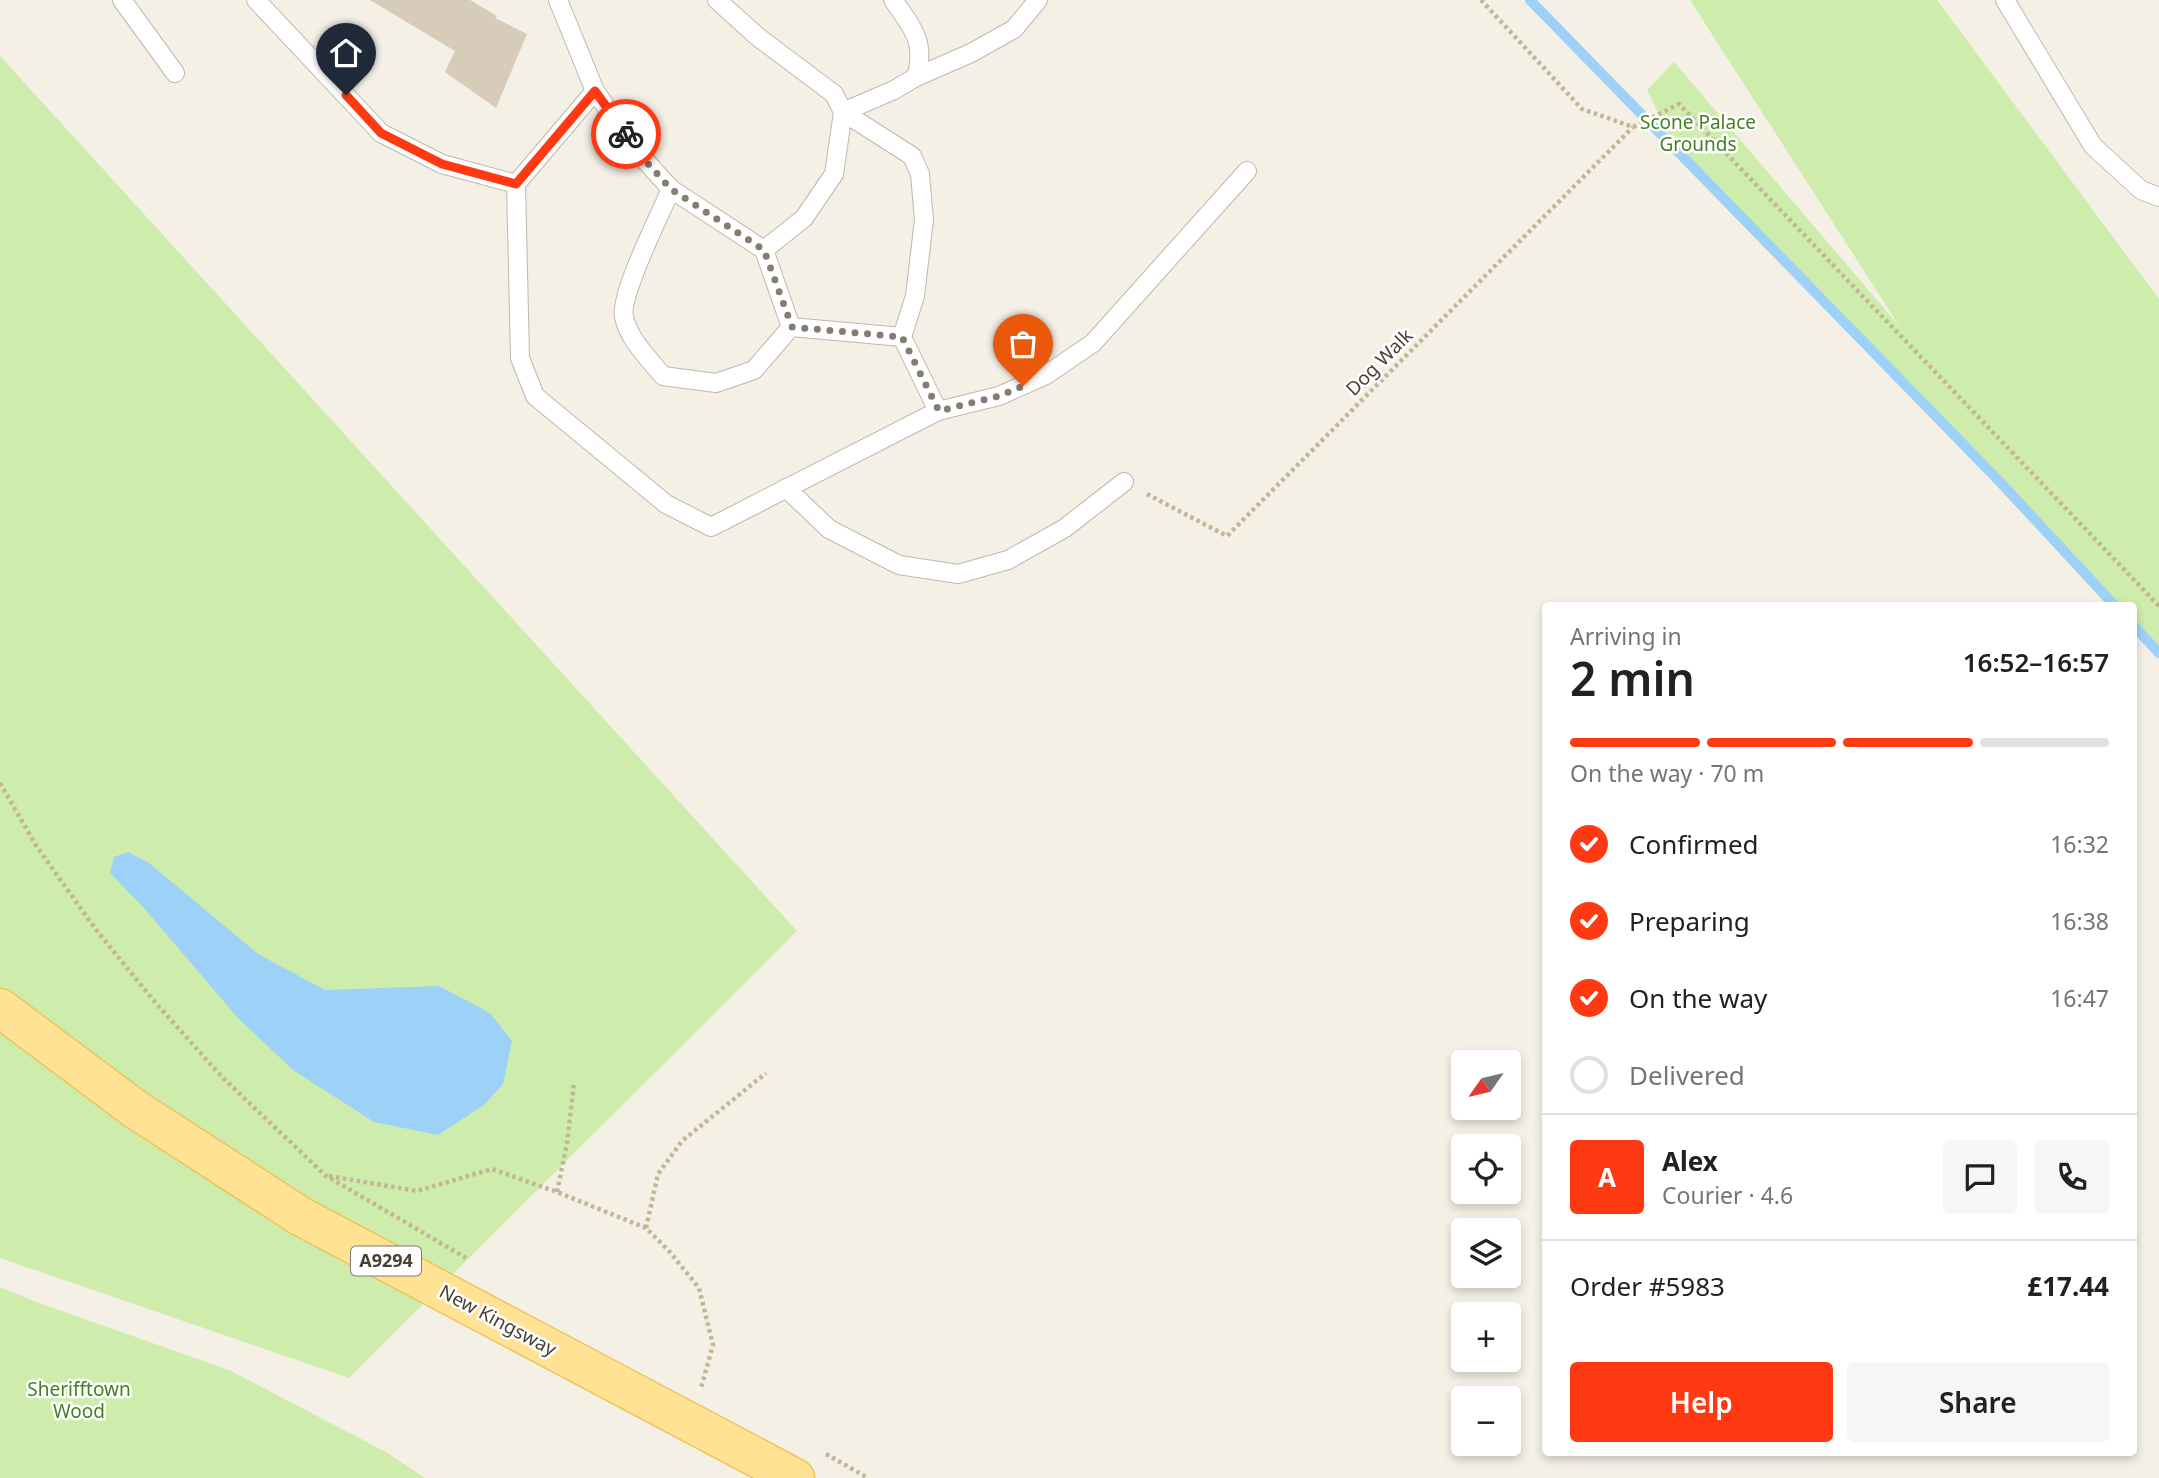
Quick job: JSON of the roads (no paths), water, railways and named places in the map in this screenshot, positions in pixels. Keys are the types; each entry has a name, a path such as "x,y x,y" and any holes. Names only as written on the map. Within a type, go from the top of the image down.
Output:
{"main road":[{"name":"New Kingsway","path":"0,1008 135,1109 300,1216 805,1463"}],"lane":[{"path":"122,0 175,73"},
{"path":"256,0 381,133 442,164 516,184"},
{"path":"717,0 758,37 834,94 843,112 912,156 920,174 924,220 915,296 902,337 939,411"},
{"path":"893,0 916,32 921,58 916,77"},
{"path":"843,112 971,53 1014,29 1038,0"},
{"path":"2005,0 2093,146 2141,190 2159,197"},
{"path":"559,1 595,91 641,156 671,189 764,250 792,327"},
{"path":"595,91 516,184 520,358 535,396 666,505 711,527 939,411 999,396 1046,375 1093,343 1247,171"},
{"path":"764,250 804,218 834,174 843,112"},
{"path":"671,189 633,275 623,315 636,344 663,376 716,383 754,370 792,327"},
{"path":"792,327 902,337"},
{"path":"786,488 829,529 899,565 958,574 1008,560 1065,528 1125,482"}],"water":[{"path":"128,852 149,863 258,954 325,990 439,986 490,1013 512,1041 503,1084 484,1105 438,1135 374,1122 293,1070 238,1018 144,908 110,873 114,857"}],"waterway":[{"path":"1530,0 2000,482 2111,602"},
{"path":"2137,629 2159,653"}],"park label":[{"name":"Scone Palace Grounds","path":"1698,133"},
{"name":"Sherifftown Wood","path":"79,1400"}]}
